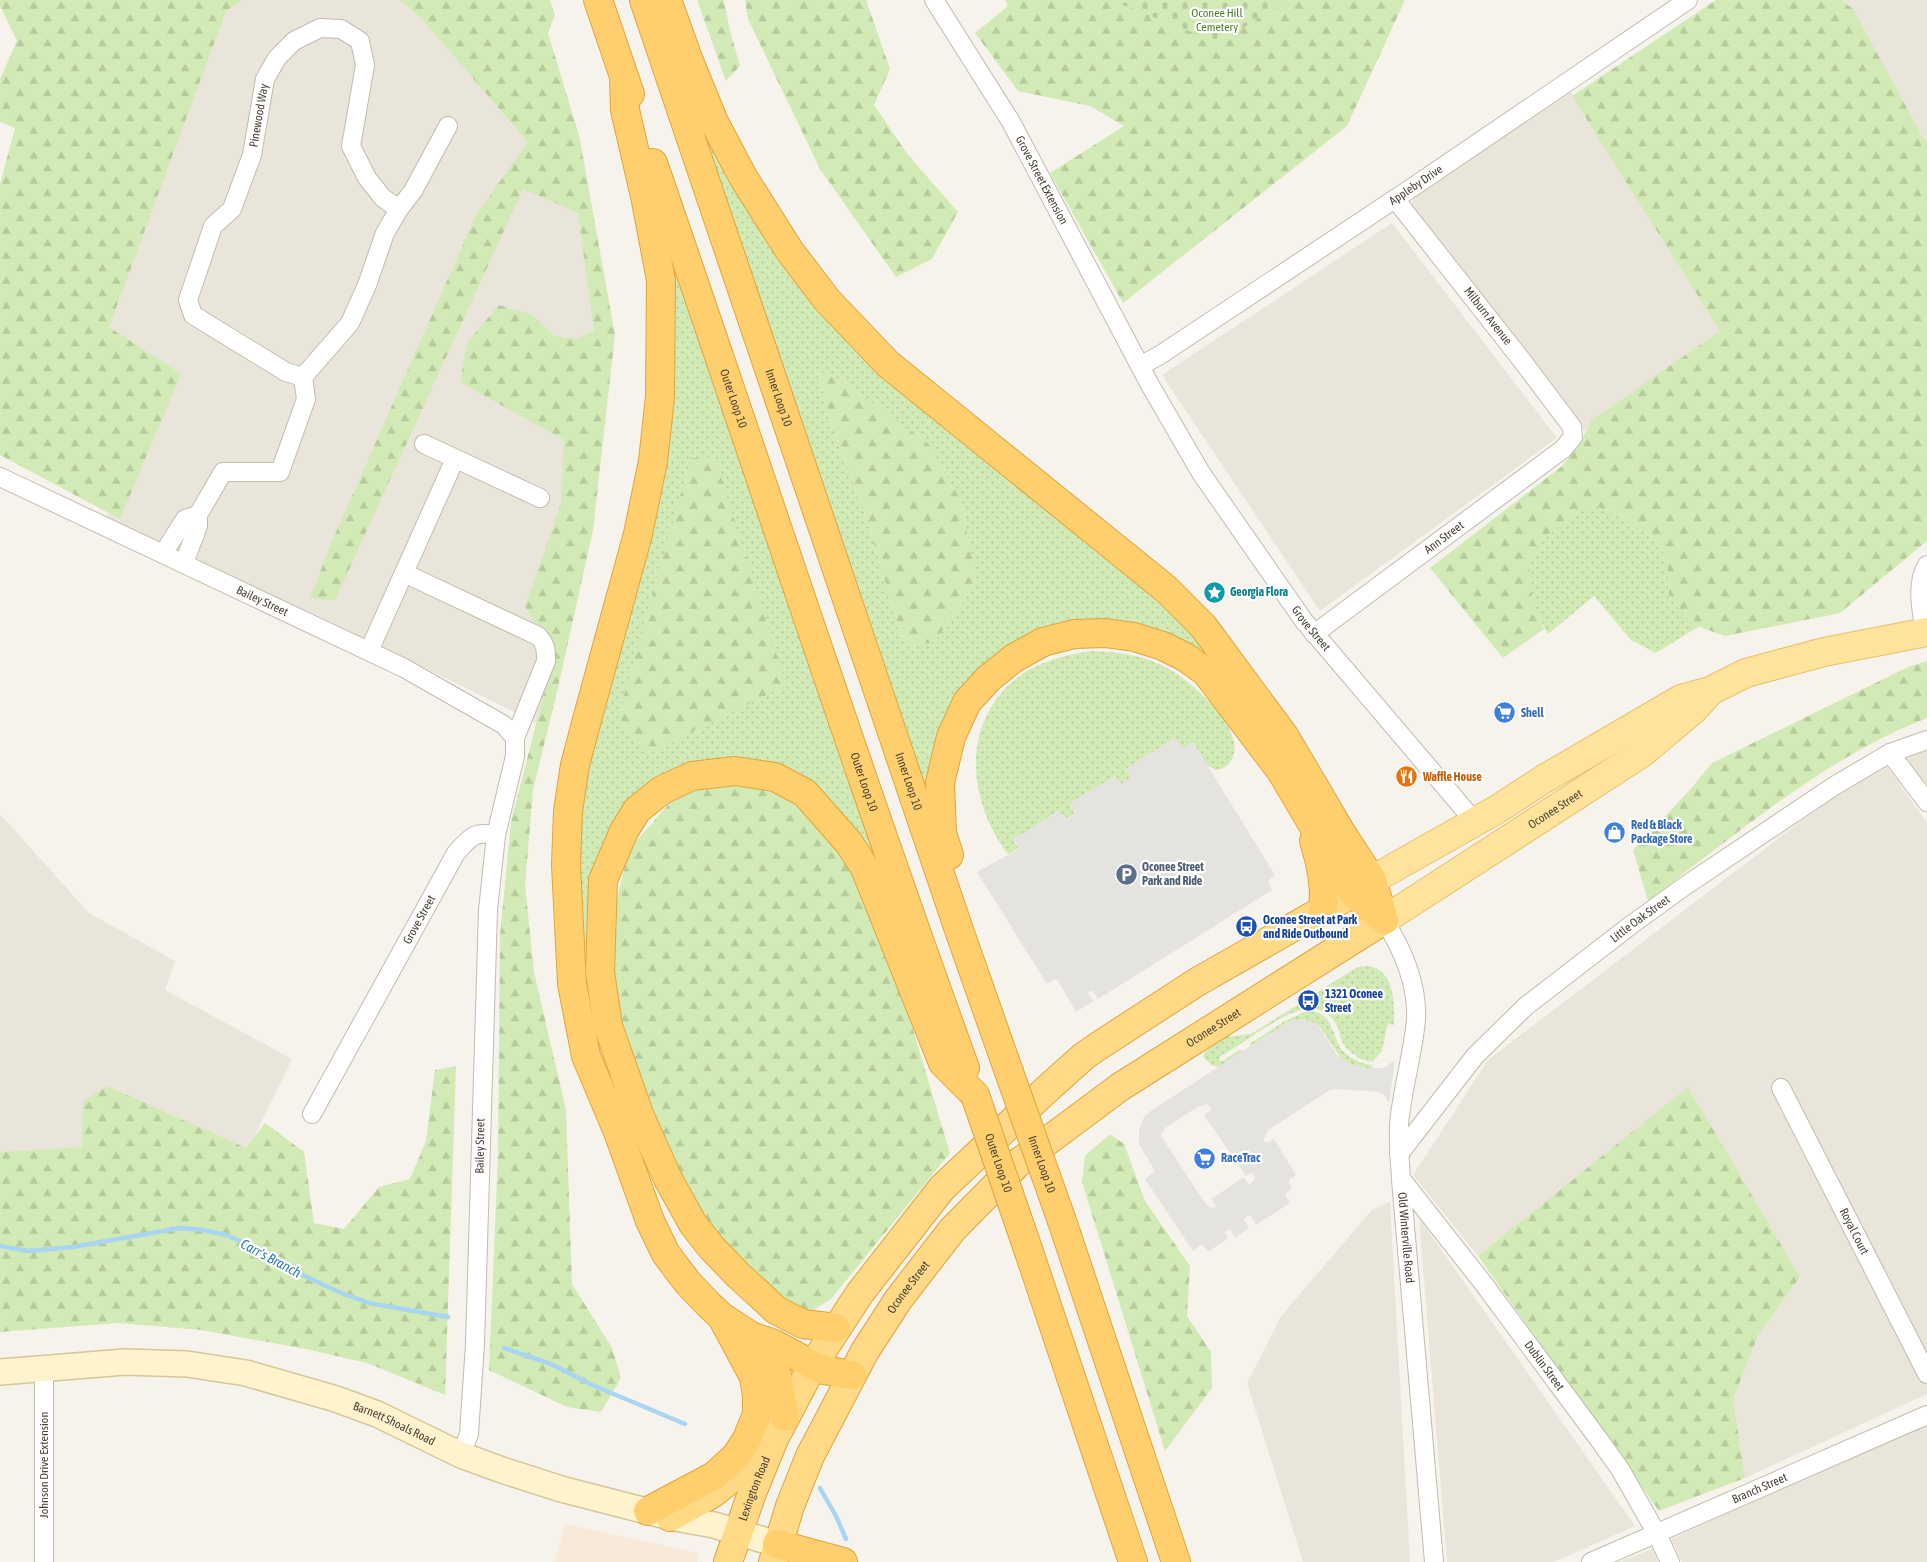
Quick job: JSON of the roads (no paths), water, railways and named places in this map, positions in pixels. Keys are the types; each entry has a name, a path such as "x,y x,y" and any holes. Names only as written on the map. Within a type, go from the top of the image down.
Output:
{"highway":[{"name":"Outer Loop 10","path":"598,0 858,767 1029,1252 1132,1561"},
{"name":"Inner Loop 10","path":"644,0 959,930 1062,1221 1176,1562"},
{"path":"667,0 714,122 742,177 789,250 827,300 888,364 1166,589 1203,626 1285,736 1342,834 1363,886"},
{"path":"624,77 624,110 645,196 661,280 660,397 653,461 638,534 575,765 568,811 566,865 572,984 586,1056 618,1132 650,1221 666,1254 688,1283 722,1317 751,1336 774,1344 813,1366 852,1375"},
{"path":"959,930 958,889 942,833 940,783 951,737 967,702 989,678 1014,658 1043,642 1074,634 1104,633 1134,636 1163,646 1185,657 1206,672 1281,771 1309,820 1363,886 1384,920"},
{"path":"836,1328 804,1324 776,1310 716,1253 693,1224 668,1179 639,1114 608,1026 600,972 603,880 624,832 637,810 662,790 692,776 735,771 775,777 806,793 849,843 865,868 944,1063 975,1095"},
{"path":"1309,820 1322,869 1323,909"},
{"name":"Oconee Street","path":"780,1428 813,1366 836,1328 942,1188 1084,1056 1197,982 1363,886"},
{"name":"Oconee Street","path":"775,1553 790,1506 810,1456 865,1351 898,1300 952,1230 1018,1163 1120,1087 1384,920"},
{"path":"659,1514 714,1476 736,1456 747,1439 757,1414 754,1377 722,1317"},
{"path":"659,1514 712,1494 743,1469 780,1428 777,1375 751,1336"},
{"name":"Lexington Road","path":"728,1562 752,1493 780,1428"},
{"path":"775,1553 843,1562"}],"main road":[{"name":"Oconee Street","path":"1363,886 1475,822 1544,779 1681,699 1710,691 1746,673 1824,652 1926,633"},
{"name":"Oconee Street","path":"1384,920 1642,753 1693,710 1710,691"},
{"name":"Barnett Shoals Road","path":"0,1372 125,1362 187,1364 246,1373 336,1399 377,1414 460,1455 561,1490 739,1532 775,1553"}],"street":[{"name":"Grove Street Extension","path":"934,0 1011,122 1140,366"},
{"name":"Appleby Drive","path":"1140,366 1160,355 1395,199 1688,0"},
{"name":"Pinewood Way","path":"303,377 286,372 193,315 188,300 213,226 232,209 252,155 265,79 277,58 294,41 320,28 342,29 360,41 365,65 351,146 367,178 383,198 399,209"},
{"path":"184,564 198,526 198,515 223,472 280,472 306,398 303,377 350,323 368,285 385,233 399,209 413,191 448,126"},
{"name":"Milburn Avenue","path":"1395,199 1572,427 1573,437"},
{"name":"Grove Street","path":"1140,366 1201,473 1268,572 1314,634 1475,822"},
{"name":"Ann Street","path":"1314,634 1562,449 1573,437"},
{"path":"424,444 540,498"},
{"path":"369,651 455,459"},
{"name":"Bailey Street","path":"0,477 404,668 504,725 516,738"},
{"path":"163,554 184,519 198,515"},
{"name":"Oconee Street","path":"1926,633 1920,598 1924,570 1927,565"},
{"path":"404,573 538,636 544,643 546,661 516,738 515,756 496,835"},
{"name":"Little Oak Street","path":"1400,1154 1475,1056 1526,1006 1685,886 1834,786 1890,753 1927,740"},
{"path":"1890,753 1927,802"},
{"name":"Grove Street","path":"312,1114 456,853 475,836 482,833 496,835"},
{"name":"Bailey Street","path":"460,1455 469,1434 475,1344 488,910 496,835"},
{"name":"Old Winterville Road","path":"1384,920 1396,939 1407,964 1416,1002 1414,1037 1400,1116 1400,1154 1434,1562"},
{"name":"Royal Court","path":"1781,1088 1927,1374"},
{"name":"Dublin Street","path":"1401,1180 1483,1282 1600,1441 1620,1470 1657,1534 1670,1562"},
{"name":"Johnson Drive Extension","path":"44,1368 44,1562"},
{"name":"Branch Street","path":"1591,1562 1927,1415"}],"waterway":[{"name":"Carr's Branch","path":"0,1246 28,1251 73,1247 180,1228 203,1230 226,1235 266,1252 294,1271 341,1293 369,1303 448,1317"},
{"name":"Carr's Branch","path":"504,1348 551,1364 590,1384 685,1424"},
{"name":"Carr's Branch","path":"820,1488 836,1516 846,1539"}],"place":[{"name":"Georgia Flora","path":"1214,592"},
{"name":"Shell","path":"1505,713"},
{"name":"Waffle House","path":"1407,777"},
{"name":"Red & Black Package Store","path":"1615,832"},
{"name":"Oconee Street Park and Ride","path":"1126,874"},
{"name":"Oconee Street at Park and Ride Outbound","path":"1247,927"},
{"name":"1321 Oconee Street","path":"1309,1001"},
{"name":"RaceTrac","path":"1205,1158"}],"park label":[{"name":"Oconee Hill Cemetery","path":"1217,20"}]}
